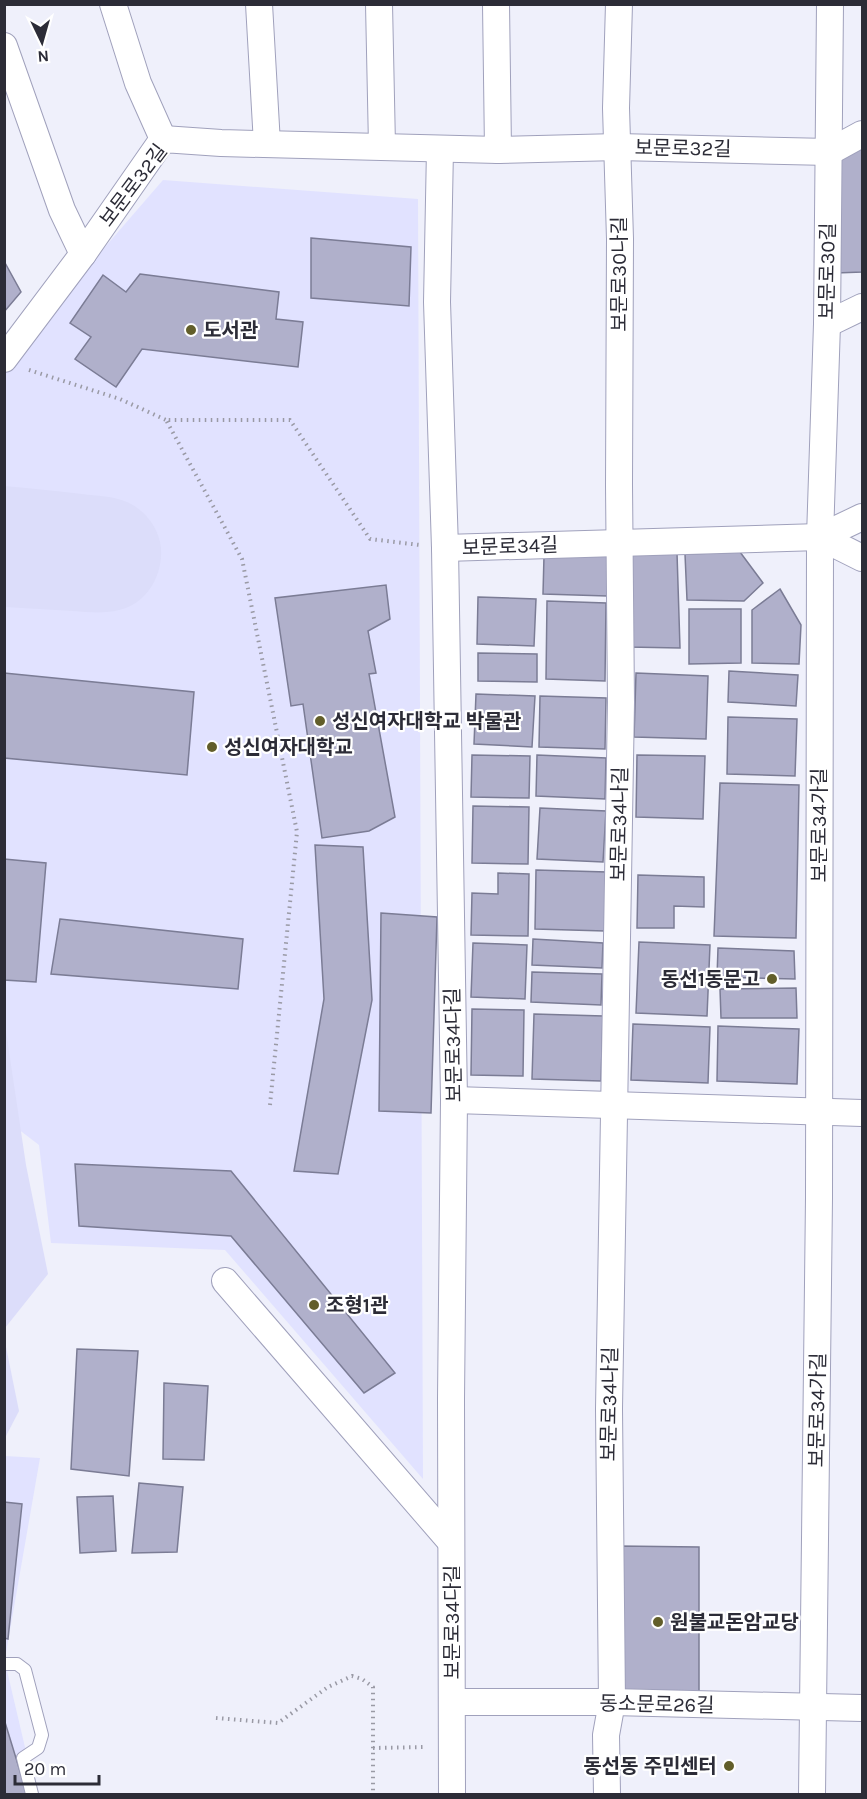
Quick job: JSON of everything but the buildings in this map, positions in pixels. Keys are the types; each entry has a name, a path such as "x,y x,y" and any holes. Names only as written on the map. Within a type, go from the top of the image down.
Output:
{"street":[{"path":"112,4 138,83 163,139"},
{"path":"259,4 267,144"},
{"path":"379,4 382,146"},
{"path":"496,4 498,150"},
{"name":"보문로30나길","path":"619,4 616,108 620,239 620,543"},
{"name":"보문로30길","path":"820,537 827,324 830,4"},
{"name":"보문로32길","path":"4,46 62,210 82,254"},
{"name":"보문로32길","path":"15,364 82,254 163,139 440,149 618,147 829,152 862,134"},
{"name":"보문로34길","path":"440,149 437,302 445,548 820,537 862,517"},
{"path":"827,324 862,307"},
{"path":"820,537 862,558"},
{"name":"보문로34가길","path":"812,1794 819,1112 820,537"},
{"name":"보문로34나길","path":"606,1794 606,1735 612,1702 608,1498 621,702 620,543"},
{"name":"보문로34다길","path":"445,548 454,1100 452,1794"},
{"path":"454,1100 862,1113"},
{"name":"보문로34다길","path":"225,1281 451,1542"},
{"name":"동소문로26길","path":"452,1702 612,1702 862,1708"}],"lane":[{"path":"4,1664 17,1664 25,1670 42,1734 38,1748 23,1758 32,1794"}],"path":[{"path":"15,364 120,399 166,420 290,420 370,539 445,548"},
{"path":"166,420 242,559 297,832 270,1105"},
{"path":"216,1718 278,1723 328,1687 352,1676 362,1679 373,1687 373,1794"},
{"path":"373,1749 453,1746"}],"shaded area":[{"name":"성신여자대학교","path":"163,180 418,199 423,1479 225,1250 51,1243 39,1145 5,1119 4,374 105,247"},
{"path":"4,486 105,496 134,505 150,521 160,541 161,558 151,587 138,602 113,611 90,612 5,607"},
{"path":"4,1018 26,1165 48,1274 5,1328"},
{"path":"4,1337 19,1411 5,1438 4,1438"},
{"path":"5,1456 40,1458 5,1659"},
{"path":"5,1662 36,1794 5,1794"}],"place":[{"name":"도서관","path":"191,330"},
{"name":"성신여자대학교 박물관","path":"320,721"},
{"name":"성신여자대학교","path":"212,747"},
{"name":"동선1동문고","path":"772,979"},
{"name":"조형1관","path":"314,1305"},
{"name":"원불교돈암교당","path":"658,1622"},
{"name":"동선동 주민센터","path":"729,1766"}]}
